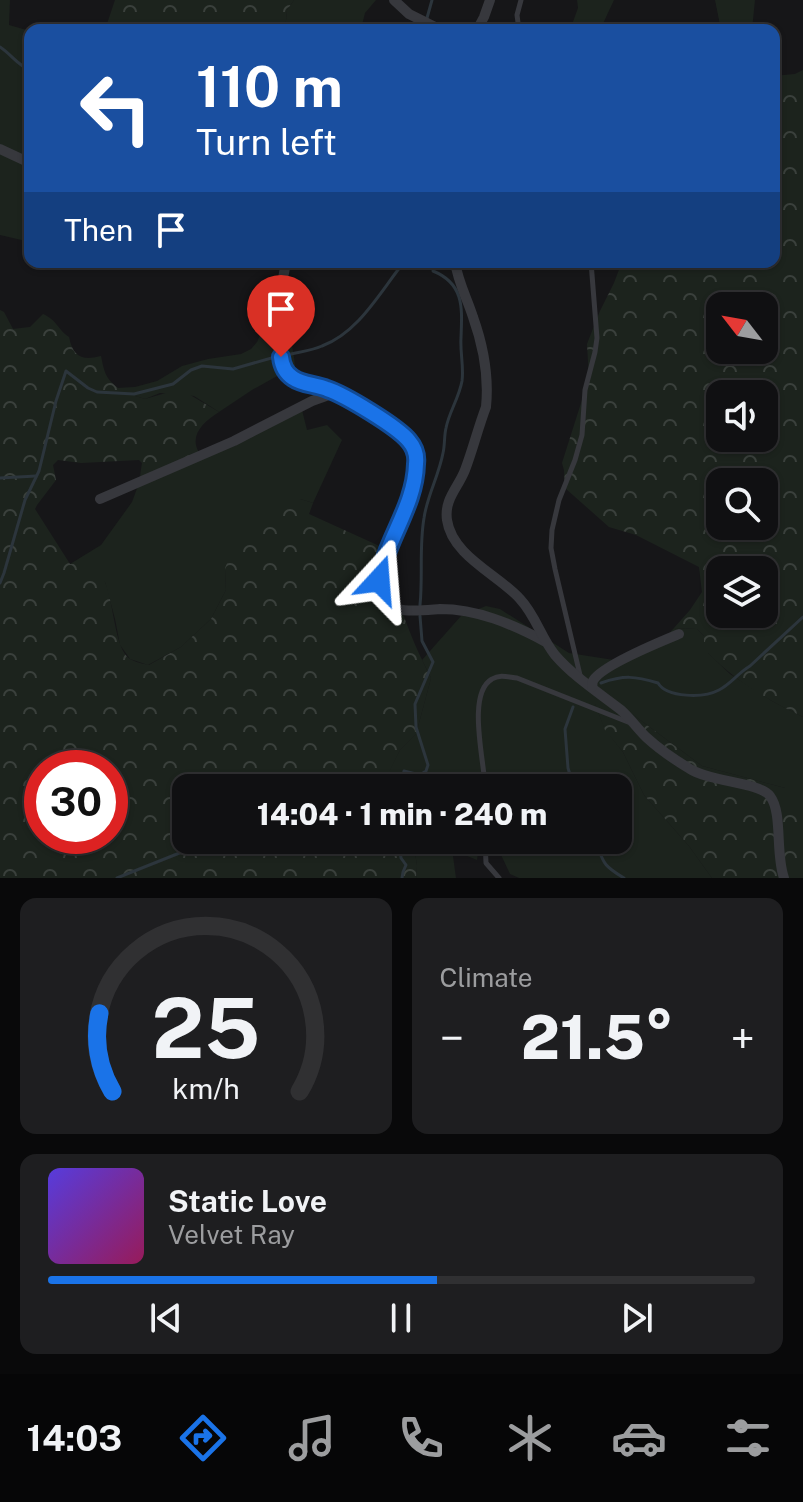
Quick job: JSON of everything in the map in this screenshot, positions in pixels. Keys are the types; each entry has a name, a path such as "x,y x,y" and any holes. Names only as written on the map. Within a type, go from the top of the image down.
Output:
{"street":[{"path":"394,0 409,14 429,24"},
{"path":"480,24 490,0"},
{"path":"0,149 24,160"},
{"path":"285,268 274,310 282,366 286,372 302,383 337,392 401,432 415,451 417,461 413,487 381,567 378,590 382,600 395,608 464,610 546,642"},
{"path":"456,268 483,351 487,396 464,474 447,504 447,526 466,552 523,602 556,656 624,714 648,739 692,771 709,778 756,787 772,798 777,810 778,847 784,878"},
{"path":"100,499 337,392"},
{"path":"592,687 598,675 611,666 679,634"}],"lane":[{"path":"518,24 521,0"},
{"path":"580,677 551,548 559,500 582,435 585,390 595,352 597,338 591,268"},
{"path":"484,774 478,713 483,691 494,677 517,678 635,725"},
{"path":"486,854 486,863 499,878"}],"green space":[{"path":"0,0 10,0 9,25 24,29 24,241 0,235"},
{"path":"115,0 294,0 287,10 286,24 107,24"},
{"path":"294,0 376,0 365,13 362,24 286,24 287,10"},
{"path":"577,0 614,0 603,24 572,24 578,8"},
{"path":"715,0 755,0 753,24 720,24"},
{"path":"803,70 803,717 752,689 704,653 704,636 697,629 674,628 702,592 699,567 636,535 609,527 565,488 562,463 589,378 587,344 620,268 780,268 780,75"},
{"path":"284,296 295,366 219,412 194,396 160,393 145,399 135,396 135,387 157,381 182,366 241,354 251,349 277,297"},
{"path":"0,310 13,329 30,327 43,314 48,317 69,337 79,356 101,356 110,381 118,388 135,387 135,396 145,399 180,389 219,412 198,432 196,444 203,458 139,483 142,463 139,460 81,463 58,460 53,465 56,480 35,509 70,564 92,566 101,574 110,598 119,641 130,659 149,665 181,647 211,619 226,590 225,568 242,529 276,502 300,499 313,503 309,514 386,549 404,615 431,678 416,734 400,750 388,774 172,774 172,854 415,854 416,878 0,878"},
{"path":"301,406 307,430 327,425 342,440 313,503 300,499 225,568 226,590 211,619 181,647 148,665 130,659 120,645 105,582 70,564 101,545 132,502 139,483"},
{"path":"486,606 500,609 569,653 614,660 658,645 674,628 697,629 704,636 704,649 730,674 803,717 803,788 785,788 702,766 632,714 614,704 595,704 605,729 623,752 644,795 689,846 712,878 519,878 510,874 501,854 632,854 632,774 388,774 400,750 416,734 431,678 422,660 461,616"},
{"path":"599,697 632,714 702,766 785,788 803,788 803,878 712,878 689,846 644,795 623,752 605,730 595,704"},
{"path":"415,854 454,854 456,878 416,878"},
{"path":"462,854 478,854 477,860"}],"waterway":[{"path":"427,18 432,0"},
{"path":"0,47 24,67"},
{"path":"286,355 318,348 347,331 368,310 400,268"},
{"path":"420,605 426,510 444,450 447,422 462,381 459,298 451,283 433,271 434,268"},
{"path":"0,583 25,500 39,471 66,371 97,392 134,394 173,384 191,370 202,366 233,369 275,357"},
{"path":"0,478 36,476"},
{"path":"420,616 422,641 433,662 415,704 416,727 428,765 422,774"},
{"path":"601,683 636,678 658,683 677,694 712,693 750,666 803,617"},
{"path":"570,774 565,729 573,707"},
{"path":"403,774 404,771 416,774"},
{"path":"117,878 177,854"},
{"path":"400,854 406,865 402,878"},
{"path":"601,854 611,870 624,878"}],"route":[{"path":"281,357 282,366 293,379 337,392 401,432 412,444 417,461 413,487 381,567 379,580"}]}
